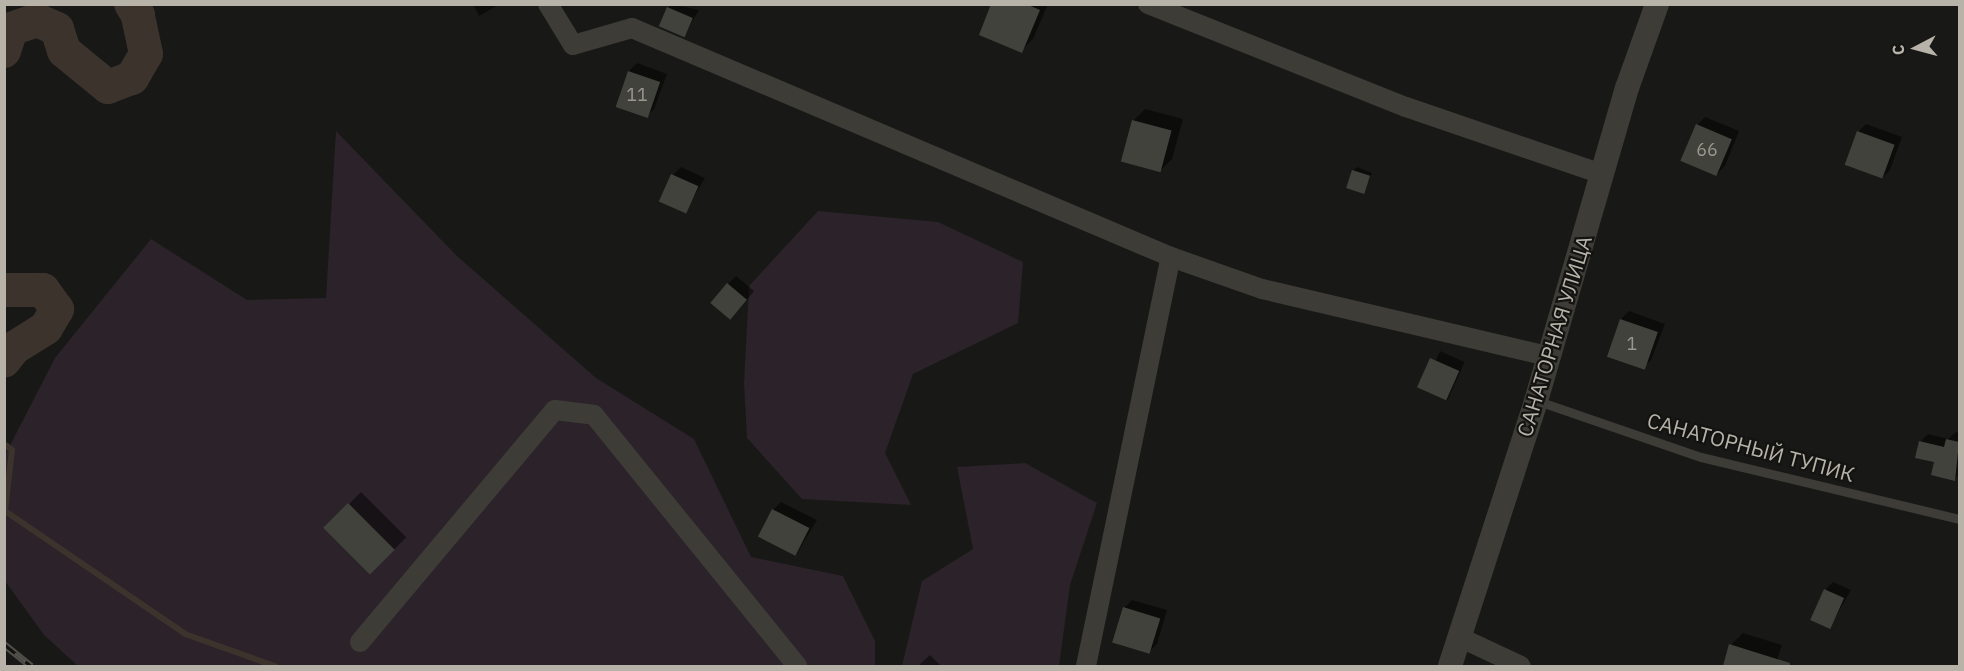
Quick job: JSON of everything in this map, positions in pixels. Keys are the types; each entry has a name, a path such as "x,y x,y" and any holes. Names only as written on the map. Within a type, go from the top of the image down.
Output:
{"street":[{"path":"548,4 573,45 632,28 1171,257 1262,289 1548,356"},
{"path":"1148,4 1406,107 1602,174"},
{"name":"САНАТОРНАЯ УЛИЦА","path":"1450,666 1536,401 1602,174 1657,4"},
{"path":"1086,666 1171,257"},
{"path":"360,642 555,410 594,415 797,666"},
{"path":"1459,637 1521,666"}],"lane":[{"name":"САНАТОРНЫЙ ТУПИК","path":"1536,401 1701,457 1959,519"}],"shaded area":[{"path":"336,131 457,256 596,378 694,439 751,557 843,576 875,641 875,666 78,666 44,635 5,581 4,457 55,358 151,239 247,300 326,298"},
{"path":"818,211 938,222 1023,262 1018,323 913,374 885,453 911,505 802,499 747,438 744,384 749,286"},
{"path":"1025,463 1097,503 1070,585 1059,666 902,666 922,581 973,549 957,467"}],"building":[{"path":"991,4 1026,4 1040,10 1022,53 979,35"},
{"path":"667,7 693,18 685,37 659,26"},
{"path":"628,71 660,82 648,118 616,107"},
{"path":"1132,120 1172,131 1160,172 1121,162"},
{"path":"1696,124 1732,139 1716,176 1680,161"},
{"path":"1857,131 1895,145 1882,179 1845,165"},
{"path":"1352,170 1370,176 1364,194 1346,188"},
{"path":"671,174 698,186 686,214 659,201"},
{"path":"727,283 747,300 730,320 710,303"},
{"path":"1620,319 1658,332 1645,370 1607,357"},
{"path":"1430,358 1459,371 1446,400 1417,387"},
{"path":"1946,439 1959,442 1955,481 1931,475 1934,462 1915,458 1919,441 1944,447"},
{"path":"348,503 395,550 370,574 323,528"},
{"path":"772,509 809,528 795,556 758,537"},
{"path":"1824,589 1844,598 1830,629 1810,620"},
{"path":"1123,607 1160,618 1149,654 1112,642"},
{"path":"1729,644 1790,663 1790,666 1723,666"}],"waterway":[{"path":"4,51 11,29 37,20 57,29 64,51 108,87 132,78 146,54 138,15 131,4"},
{"path":"4,290 43,290 57,309 46,328 14,348 4,361"},
{"path":"4,444 12,450 5,511 185,634 275,666"}],"railway":[{"path":"4,644 31,666"}]}
